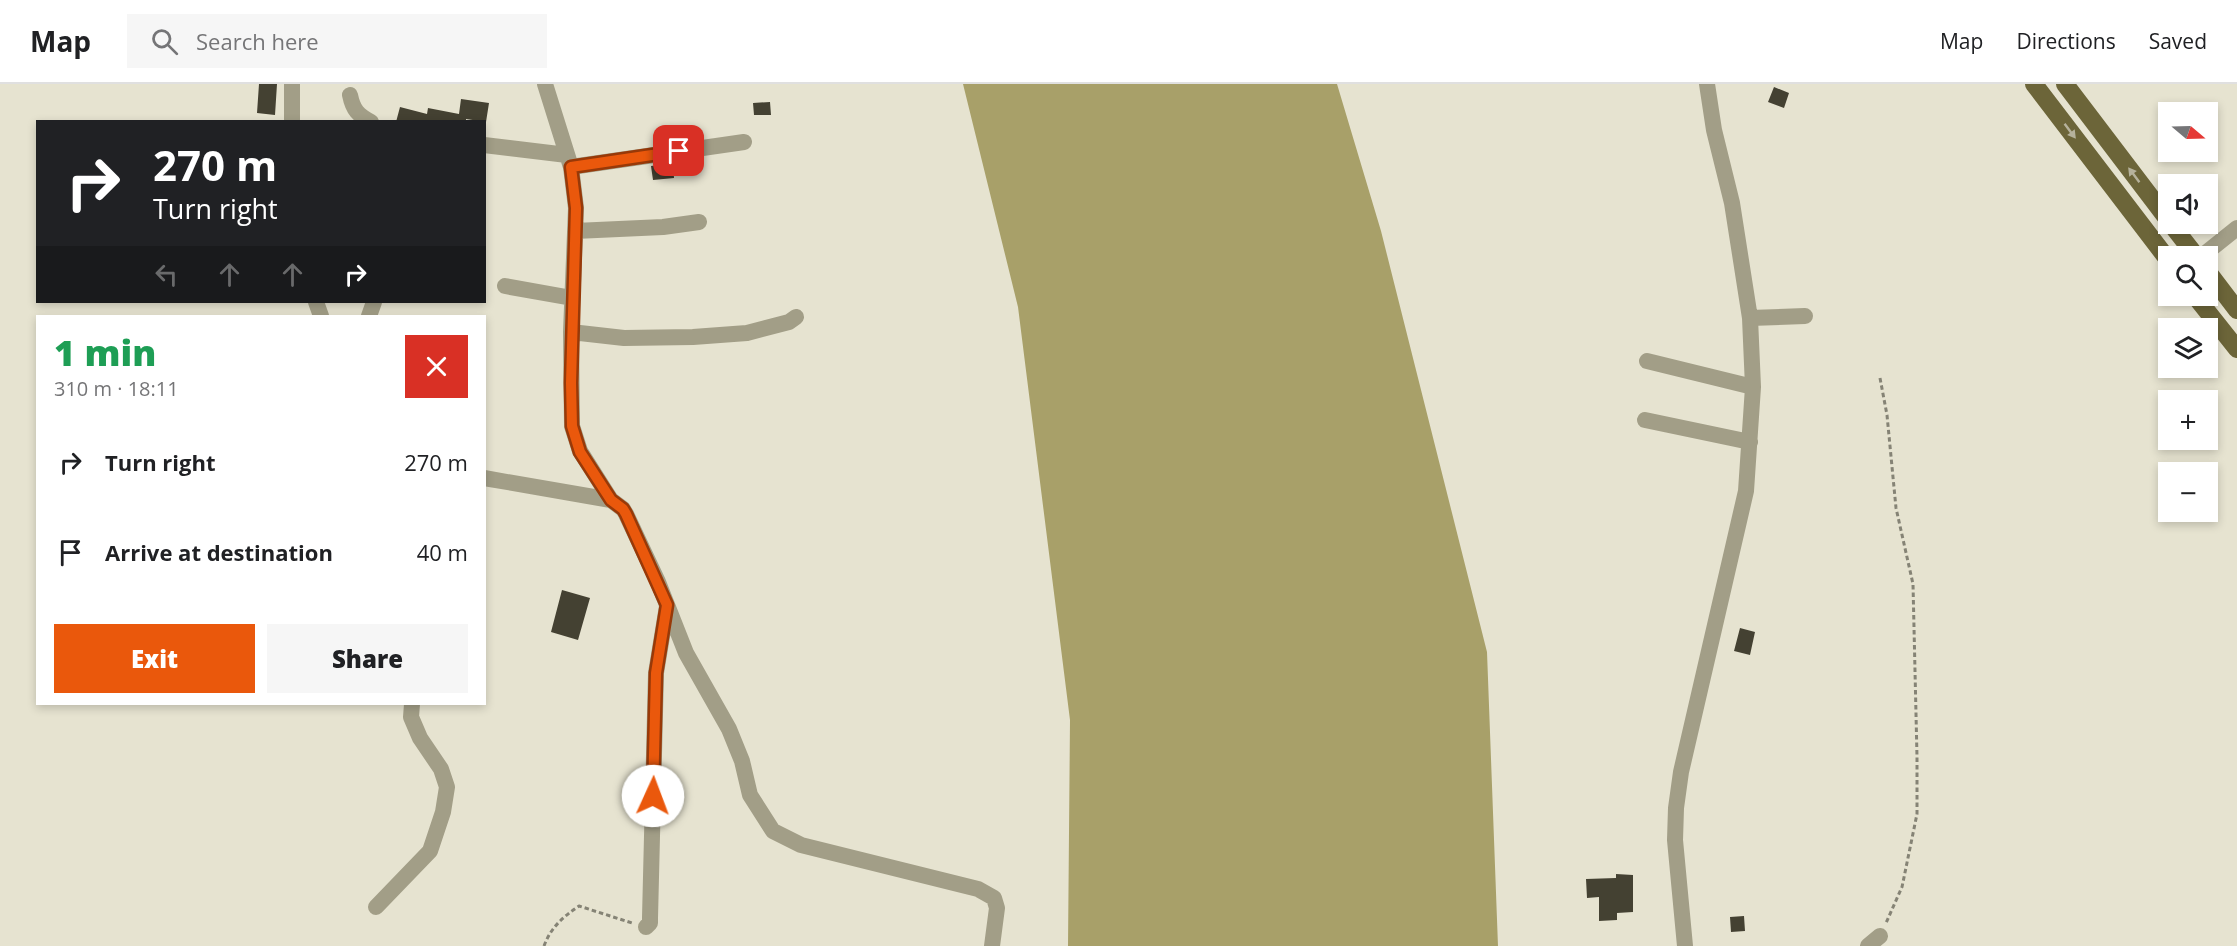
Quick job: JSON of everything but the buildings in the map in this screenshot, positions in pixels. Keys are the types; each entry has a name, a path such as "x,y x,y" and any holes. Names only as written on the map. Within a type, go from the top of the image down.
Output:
{"main road":[{"path":"2034,84 2158,247"},
{"path":"2065,84 2158,206"},
{"path":"2179,234 2188,246"},
{"path":"2218,286 2237,310"},
{"path":"2203,306 2237,349"}],"street":[{"path":"292,84 292,120"},
{"path":"545,84 569,161 576,208 572,298 572,426 580,452 611,500 626,514 686,653 729,729 742,761 750,795 773,831 801,845 978,889 994,898 997,908 992,946"},
{"path":"1685,946 1675,840 1676,808 1681,772 1746,491 1753,387 1750,318 1732,203 1714,130 1707,84"},
{"path":"350,95 352,108 367,120"},
{"path":"486,145 569,161 744,142"},
{"path":"575,231 663,227 699,222"},
{"path":"2214,246 2237,228"},
{"path":"505,285 572,298"},
{"path":"1750,318 1804,316"},
{"path":"572,332 624,338 693,337 747,333 789,322 796,317"},
{"path":"1647,361 1753,387"},
{"path":"1645,420 1750,442"},
{"path":"489,482 549,488 611,500"},
{"path":"646,927 650,923 656,673 667,605"},
{"path":"376,907 430,851 443,812 447,787 441,769 420,738 411,717 412,705"}],"path":[{"path":"1874,941 1902,886 1917,814 1913,584 1896,508 1887,415 1880,378"},
{"path":"544,946 561,918 579,906 646,927"}],"shaded area":[{"path":"963,84 1337,84 1381,231 1487,652 1498,946 1068,946 1070,720 1018,307"}],"route":[{"path":"653,796 656,673 667,605 626,514 611,500 580,452 572,426 572,308 576,208 571,167 679,151"}]}
